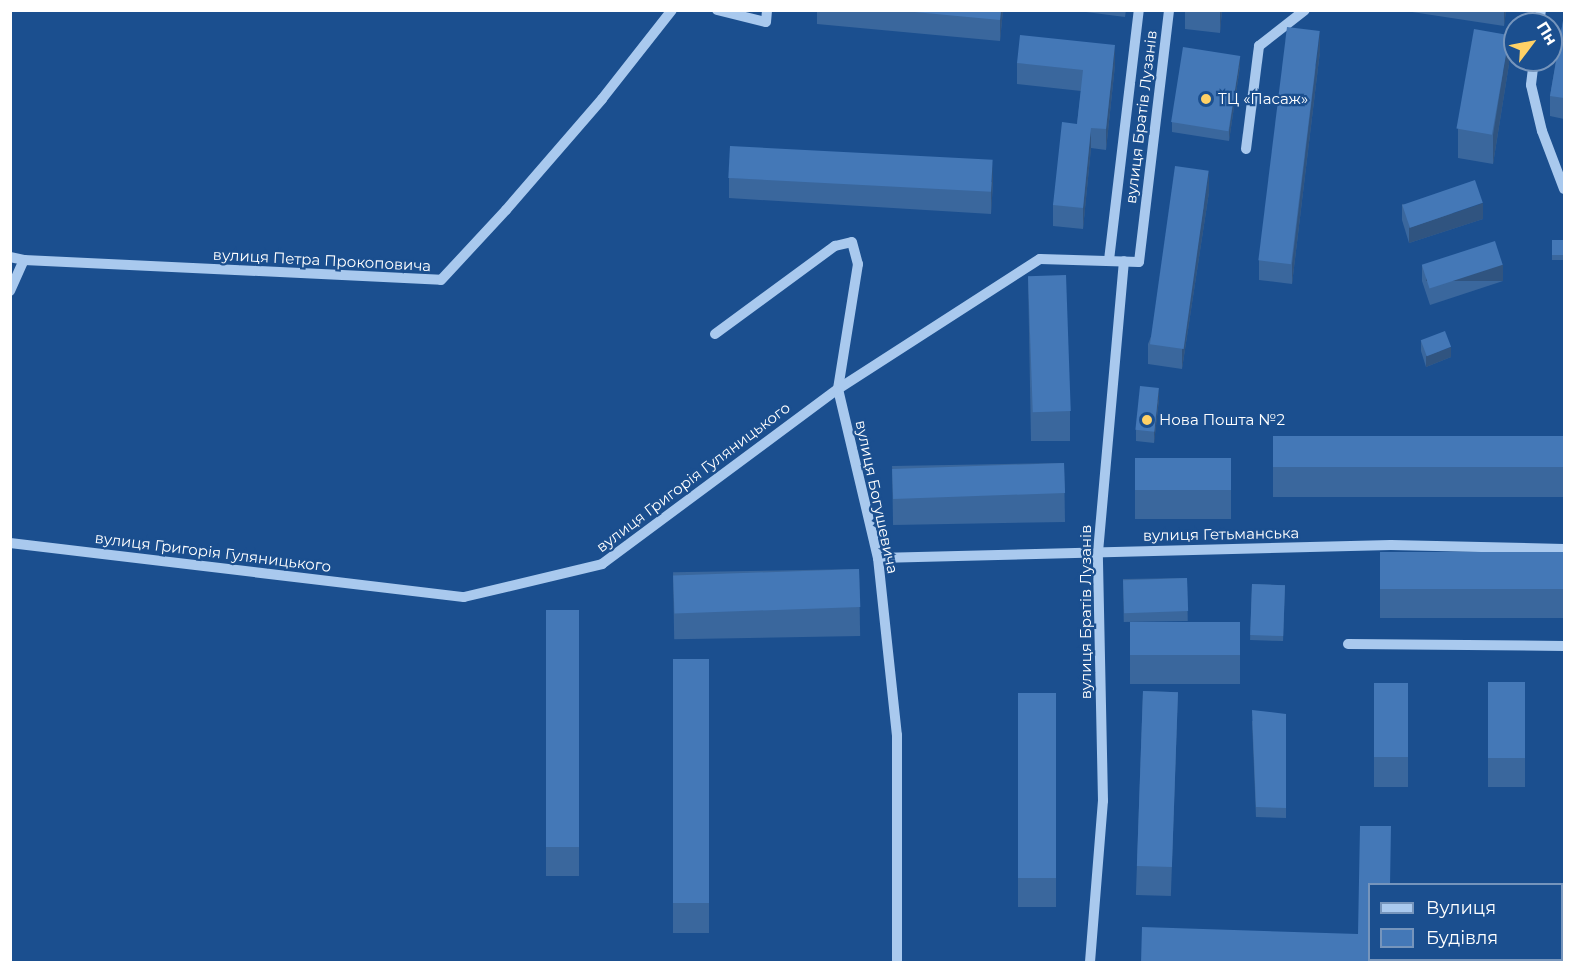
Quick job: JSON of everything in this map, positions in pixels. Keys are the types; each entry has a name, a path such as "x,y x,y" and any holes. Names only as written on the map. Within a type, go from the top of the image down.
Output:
{"street":[{"name":"вулиця Петра Прокоповича","path":"24,260 441,280 550,159 672,10"},
{"path":"717,10 767,16"},
{"name":"вулиця Братів Лузанів","path":"1109,260 1139,10"},
{"name":"вулиця Братів Лузанів","path":"1139,262 1169,10"},
{"path":"1246,149 1259,46 1305,10"},
{"path":"1533,72 1531,85 1542,130 1564,189"},
{"name":"вулиця Богушевича","path":"716,334 834,246 852,242 858,264 838,389 878,558 897,735 897,963"},
{"path":"10,257 24,260 10,291"},
{"name":"вулиця Григорія Гуляницького","path":"10,543 464,597 602,564 838,389 1040,259 1139,262"},
{"name":"вулиця Братів Лузанів","path":"1090,963 1103,801 1098,552 1124,261"},
{"name":"вулиця Гетьманська","path":"878,558 1391,545 1564,549"},
{"path":"1348,644 1564,646"}],"building":[{"path":"893,10 1001,10 1000,20"},
{"path":"1564,15 1564,98 1550,96 1554,72 1563,72"},
{"path":"1287,27 1320,31 1291,264 1258,260"},
{"path":"1474,29 1503,34 1503,72 1492,135 1456,128"},
{"path":"1020,35 1115,45 1106,129 1091,128 1083,208 1053,205 1062,122 1077,124 1083,70 1017,63"},
{"name":"ТЦ «Пасаж»","path":"1183,47 1240,56 1228,131 1171,122"},
{"path":"730,146 993,160 991,192 728,178"},
{"path":"1175,166 1209,171 1184,349 1150,344"},
{"path":"1475,180 1483,203 1410,228 1402,205"},
{"path":"1552,240 1564,240 1564,255 1552,255"},
{"path":"1495,241 1503,265 1429,289 1422,265"},
{"path":"1066,275 1071,411 1033,412 1028,276"},
{"path":"1445,331 1451,347 1427,356 1421,340"},
{"name":"Нова Пошта №2","path":"1140,386 1159,388 1154,432 1135,430"},
{"path":"1273,436 1564,436 1564,467 1273,467"},
{"path":"1135,458 1231,458 1231,490 1135,490"},
{"path":"1064,463 1065,493 893,499 892,469"},
{"path":"1380,552 1564,552 1564,589 1380,589"},
{"path":"859,569 860,607 674,613 673,575"},
{"path":"1187,578 1188,611 1124,613 1123,580"},
{"path":"1252,584 1285,585 1283,636 1250,635"},
{"path":"546,610 579,610 579,847 546,847"},
{"path":"1130,622 1240,622 1240,655 1130,655"},
{"path":"673,659 709,659 709,903 673,903"},
{"path":"1488,682 1525,682 1525,758 1488,758"},
{"path":"1374,683 1408,683 1408,757 1374,757"},
{"path":"1143,691 1178,692 1172,867 1137,866"},
{"path":"1018,693 1056,693 1056,878 1018,878"},
{"path":"1252,710 1286,714 1286,808 1256,807"},
{"path":"1360,826 1391,826 1390,883 1368,883 1368,961 1467,961 1467,963 1141,963 1142,927 1358,934"}],"place":[{"name":"ТЦ «Пасаж»","path":"1206,99"},
{"name":"Нова Пошта №2","path":"1147,420"}]}
